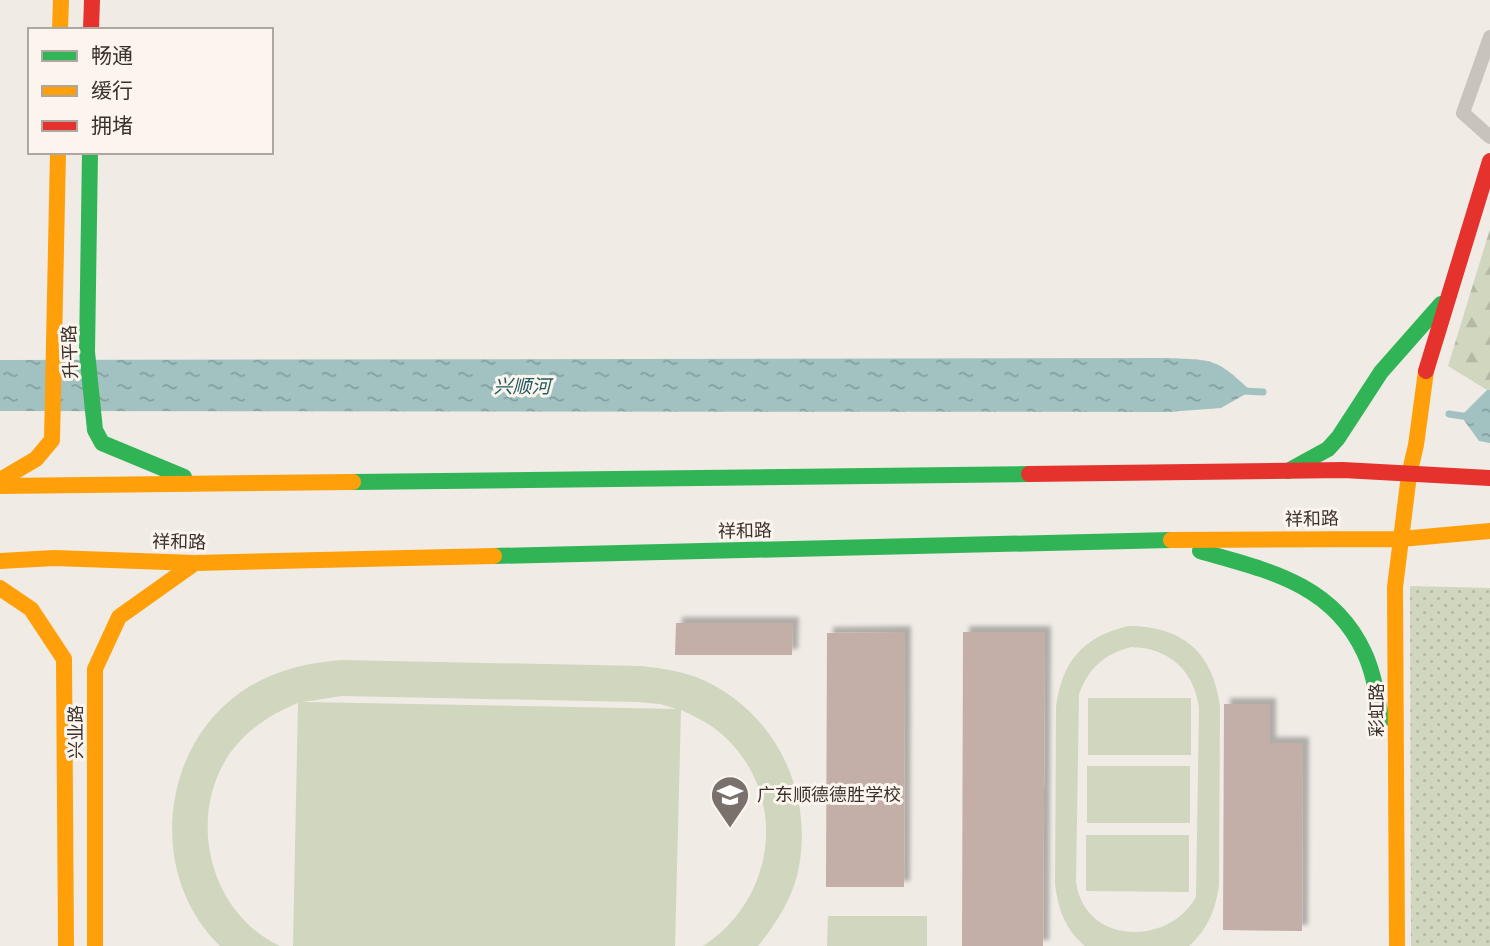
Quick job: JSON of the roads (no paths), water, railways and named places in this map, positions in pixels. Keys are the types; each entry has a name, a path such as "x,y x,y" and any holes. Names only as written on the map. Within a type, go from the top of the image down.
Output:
{"main road":[{"path":"60,28 61,0"},
{"path":"91,28 92,0"},
{"path":"0,480 44,454 52,440 58,154"},
{"name":"升平路","path":"90,154 87,352 95,430 102,443 199,483"},
{"name":"彩虹路","path":"1397,946 1395,587 1425,375 1490,162"},
{"path":"1286,472 1328,449 1381,372 1450,294"},
{"path":"0,486 1343,470 1490,478"},
{"name":"祥和路","path":"0,561 54,558 195,563 1164,540 1401,539 1490,531"},
{"path":"1164,540 1291,579 1338,610 1364,652 1397,774"},
{"name":"兴业路","path":"95,946 95,669 119,617 195,563"},
{"name":"兴业路","path":"0,588 31,609 64,659 66,946"}],"lane":[{"path":"1490,37 1463,113 1490,137"}],"water":[{"name":"兴顺河","path":"1167,358 1214,363 1230,372 1251,391 1221,408 1168,412 0,411 0,360"},
{"path":"1490,390 1490,443 1479,441 1461,416"}],"waterway":[{"path":"1243,391 1263,392"},
{"path":"1449,414 1469,417"}],"place":[{"name":"广东顺德德胜学校","path":"730,829"}]}
